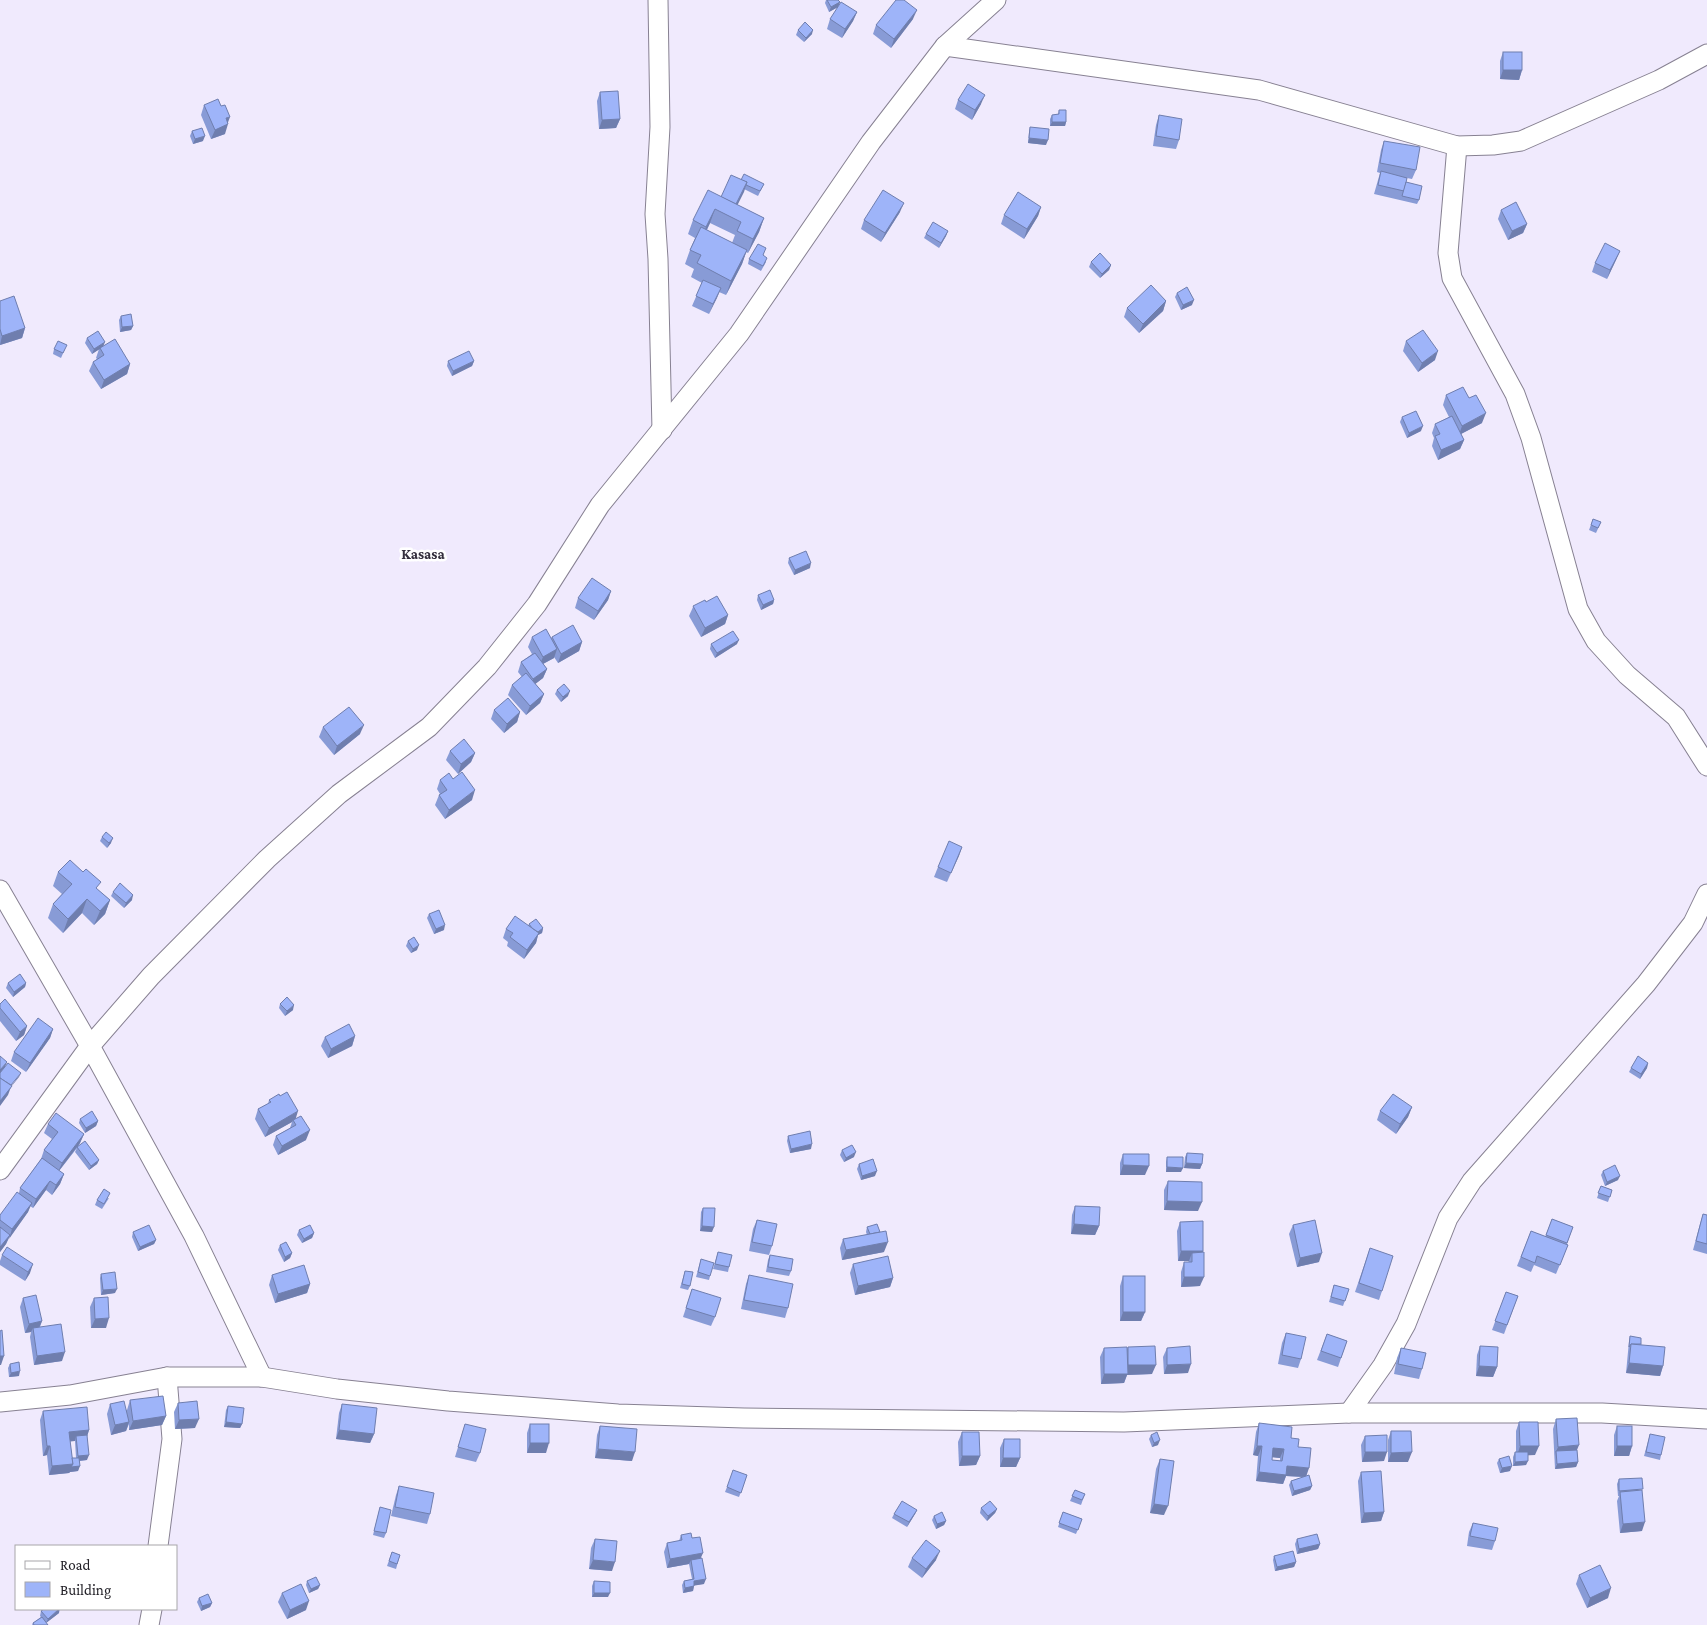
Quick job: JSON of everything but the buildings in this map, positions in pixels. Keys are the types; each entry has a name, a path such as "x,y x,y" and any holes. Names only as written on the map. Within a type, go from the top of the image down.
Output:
{"street":[{"path":"658,0 660,127 655,214 658,260 662,430"},
{"path":"0,1170 90,1046 151,976 267,859 339,794 428,727 487,667 537,604 600,505 739,334 871,142 945,46 996,0"},
{"path":"945,46 1259,90 1458,146 1493,145 1521,141 1659,80 1707,54"},
{"path":"1458,146 1448,253 1452,278 1514,394 1528,429 1578,609 1596,641 1627,674 1676,717 1706,762"},
{"path":"0,890 90,1046 194,1236 262,1377"},
{"path":"1349,1413 1383,1365 1406,1324 1448,1218 1472,1181 1646,984 1693,923 1707,894"},
{"path":"0,1402 70,1395 167,1377 262,1377 336,1389 448,1402 628,1414 744,1418 1124,1422 1349,1413 1602,1413 1707,1419"},
{"path":"158,1545 172,1439 167,1377"},
{"path":"149,1625 152,1610"}],"district":[{"name":"Kasasa","path":"423,554"}]}
